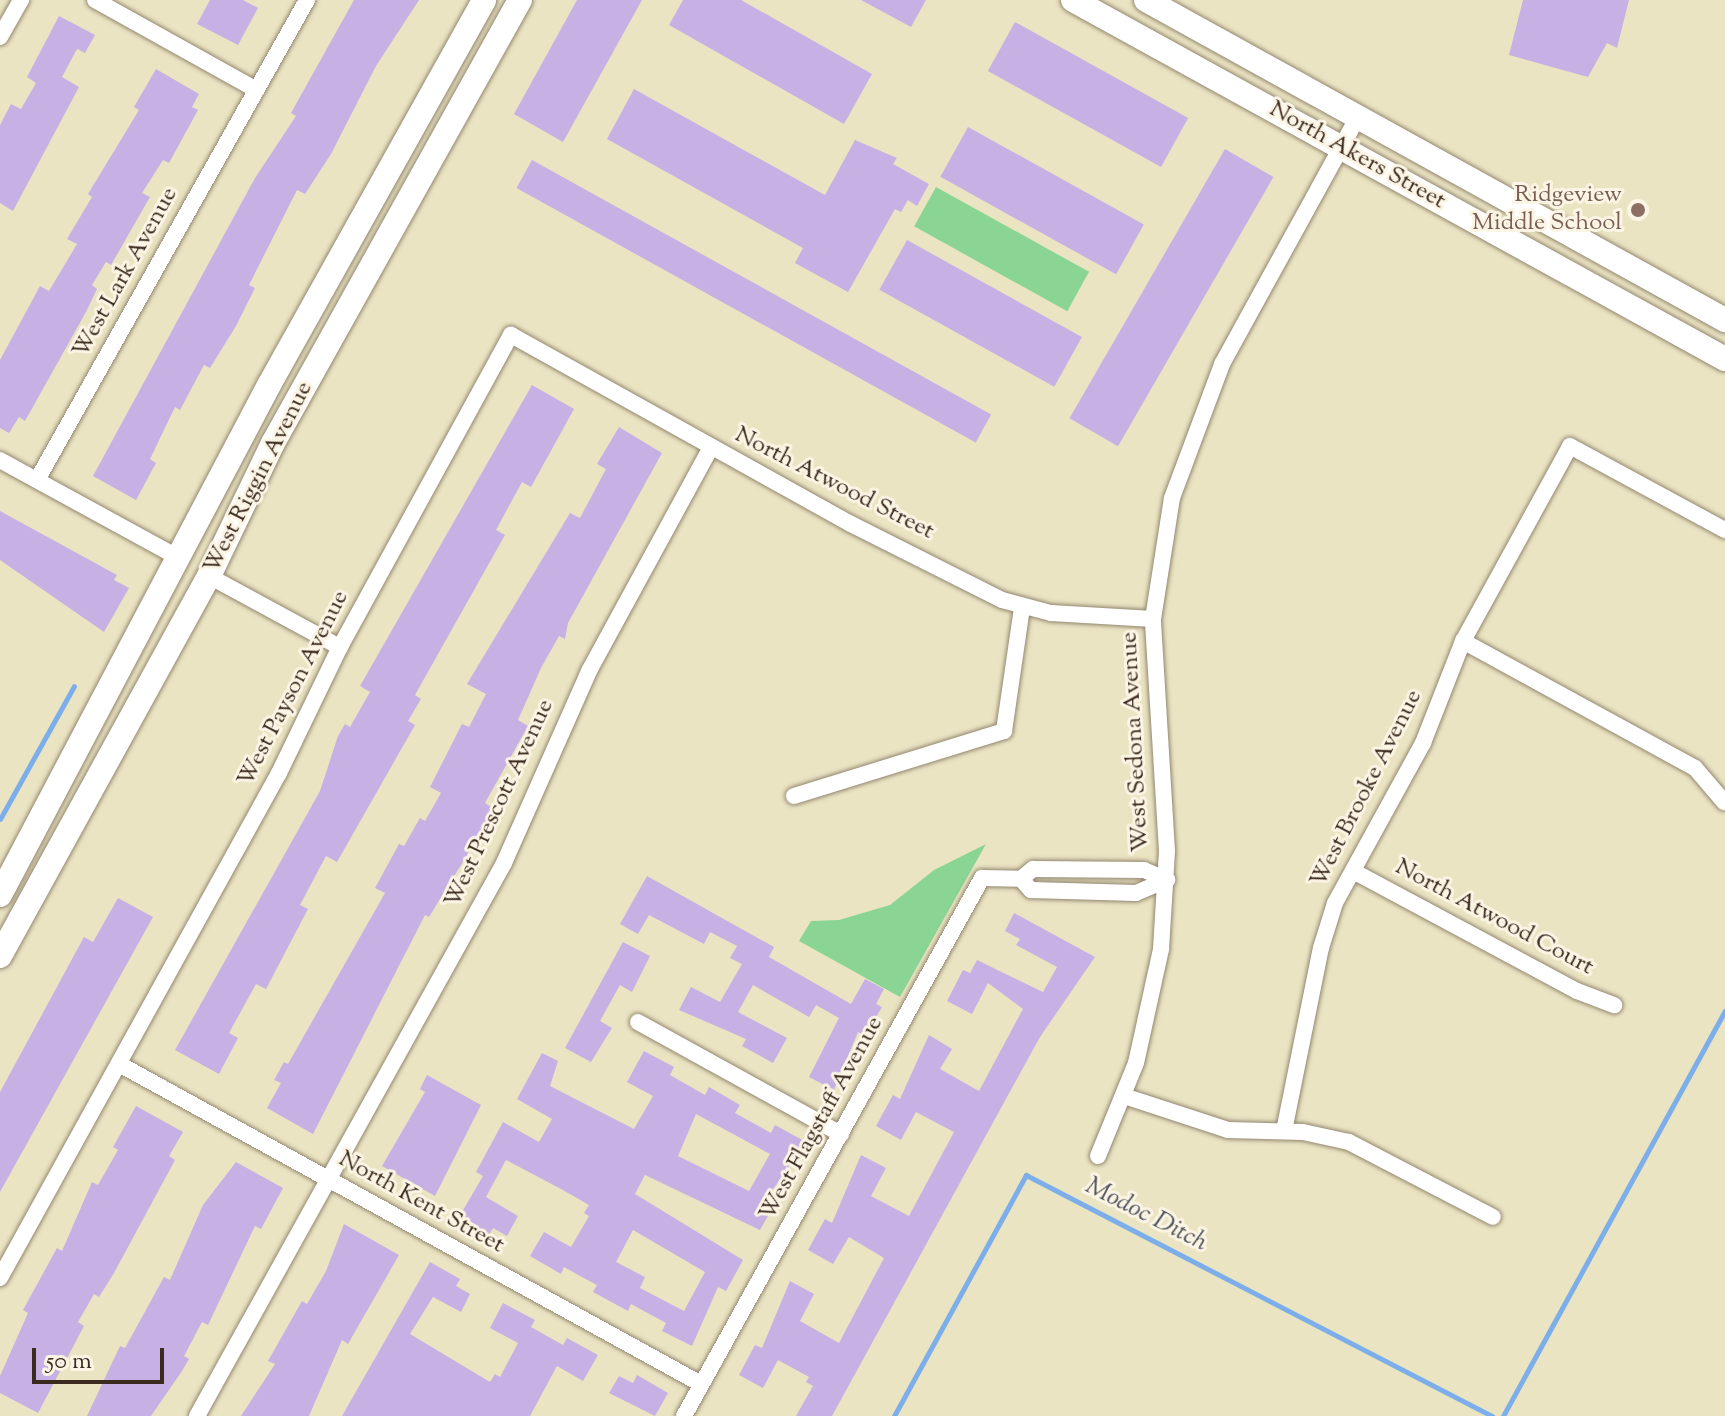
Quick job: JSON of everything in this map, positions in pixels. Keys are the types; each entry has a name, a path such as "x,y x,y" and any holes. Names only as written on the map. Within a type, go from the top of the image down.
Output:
{"main road":[{"name":"West Riggin Avenue","path":"0,895 298,331 484,0"},
{"name":"West Riggin Avenue","path":"0,956 209,576 273,443 520,0"},
{"name":"North Akers Street","path":"1073,0 1725,359"},
{"name":"North Akers Street","path":"1146,0 1356,120 1725,320"},
{"path":"1638,310 1675,319 1725,344"},
{"path":"209,576 203,568 204,552 288,382 298,331"},
{"path":"94,785 99,753 182,594 184,574 179,558"}],"street":[{"path":"0,37 21,0"},
{"path":"95,0 257,90"},
{"name":"West Lark Avenue","path":"37,480 307,0"},
{"name":"West Sedona Avenue","path":"1098,1156 1124,1096 1153,995 1167,880 1153,619 1165,529 1199,416 1239,331 1356,120"},
{"name":"North Atwood Street","path":"511,335 861,530 1022,608 1153,619"},
{"name":"West Payson Avenue","path":"0,1278 279,773 340,647 511,335"},
{"name":"West Brooke Avenue","path":"1284,1131 1321,948 1353,871 1423,743 1463,641 1570,446 1725,530"},
{"name":"West Prescott Avenue","path":"197,1416 504,863 589,671 711,447"},
{"path":"0,460 179,558"},
{"path":"209,576 340,647"},
{"path":"794,796 1004,731 1022,608"},
{"path":"1463,641 1695,768 1724,802"},
{"name":"West Flagstaff Avenue","path":"684,1416 982,878 1021,879 1033,869 1144,870 1167,880"},
{"name":"North Atwood Court","path":"1353,871 1577,991 1614,1005"},
{"name":"West Flagstaff Avenue","path":"1021,879 1031,890 1136,893 1167,880"},
{"path":"638,1022 841,1134"},
{"name":"North Kent Street","path":"119,1064 701,1384"},
{"path":"1124,1096 1228,1130 1320,1134 1363,1147 1493,1217"}],"green space":[{"path":"936,187 1089,272 1067,311 914,226"},
{"path":"986,844 900,997 799,941 811,921 839,920 890,905 934,870"}],"building":[{"path":"210,0 243,0 258,8 238,45 197,24"},
{"path":"354,0 419,0 376,66 331,154 305,194 297,190 249,285 255,288 236,326 210,368 204,365 180,410 175,407 150,459 156,463 136,500 93,476 255,178 296,116 291,113"},
{"path":"577,0 642,0 563,142 514,114"},
{"path":"683,0 741,0 872,74 844,124 669,25"},
{"path":"861,0 926,0 911,27"},
{"path":"1523,0 1629,0 1617,48 1607,43 1588,77 1509,55"},
{"path":"59,16 95,35 85,53 77,49 62,77 79,87 13,211 0,203 0,125 11,104 21,109 36,83 27,77"},
{"path":"1015,22 1188,118 1161,167 988,71"},
{"path":"156,69 199,94 192,107 198,110 169,163 163,160 142,193 150,197 111,265 106,262 92,285 97,289 86,312 25,421 19,417 9,433 0,428 0,360 40,286 49,291 77,244 67,239 92,197 88,194 139,110 134,107"},
{"path":"634,89 825,195 855,140 897,158 893,164 929,184 917,206 908,200 901,212 895,209 848,292 795,263 803,248 607,139"},
{"path":"968,127 1144,224 1116,274 940,177"},
{"path":"1225,149 1273,177 1118,446 1070,418"},
{"path":"532,160 991,415 976,443 516,188"},
{"path":"907,240 1082,337 1054,387 879,290"},
{"path":"532,385 574,409 531,487 522,482 496,530 505,535 415,695 421,699 408,721 415,725 337,862 326,856 300,905 308,909 266,989 256,984 229,1033 238,1038 219,1074 175,1050 320,791 338,736 345,724 350,727 370,692 360,686"},
{"path":"619,427 662,453 568,623 565,639 559,636 541,668 518,720 528,726 485,803 491,807 485,826 429,917 425,915 313,1134 267,1108 281,1083 274,1080 284,1062 288,1064 385,893 375,888 399,844 404,846 420,818 425,821 441,793 430,787 462,724 469,727 486,694 467,684 570,513 580,518 606,469 597,464"},
{"path":"0,511 117,575 114,580 129,588 104,632 0,560"},
{"path":"647,876 774,947 769,957 851,1004 865,979 884,989 876,1004 882,1007 865,1036 858,1032 834,1090 809,1077 839,1018 816,1005 809,1017 753,985 738,1012 787,1038 773,1063 742,1046 746,1039 679,1010 691,987 720,1002 742,964 730,958 737,946 710,932 704,944 649,915 638,934 620,924"},
{"path":"118,898 153,917 0,1192 0,1092 84,937 93,942"},
{"path":"1014,913 1095,957 1040,1037 832,1416 796,1416 813,1386 806,1382 809,1377 778,1360 763,1388 739,1375 755,1345 762,1348 790,1281 814,1294 800,1321 839,1343 884,1258 849,1237 833,1264 808,1250 825,1219 832,1223 861,1155 886,1168 871,1196 909,1216 954,1132 916,1112 901,1140 876,1126 893,1095 900,1099 929,1035 952,1049 940,1069 979,1091 1023,1009 988,983 972,1014 947,1001 963,970 970,973 977,960 1043,992 1057,967 1016,945 1020,939 1005,931"},
{"path":"623,942 650,956 632,992 620,985 600,1021 612,1028 591,1062 565,1048"},
{"path":"644,1051 674,1067 670,1075 705,1095 709,1087 740,1105 735,1113 771,1133 775,1125 806,1142 769,1195 777,1200 760,1230 645,1175 635,1194 743,1260 726,1291 718,1287 692,1346 662,1331 666,1323 631,1304 628,1311 593,1292 597,1285 564,1267 561,1274 530,1256 544,1232 571,1247 589,1216 584,1213 589,1205 561,1189 506,1160 486,1197 518,1216 507,1236 493,1228 489,1235 459,1217 483,1176 476,1172 503,1122 539,1142 552,1119 517,1099 542,1053 558,1061 550,1086 634,1129 653,1096 627,1082","holes":["696,1114 770,1154 749,1191 678,1156","633,1230 705,1272 684,1311 640,1288 645,1277 616,1262"]},
{"path":"427,1075 481,1105 435,1196 382,1166 425,1092 420,1089"},
{"path":"136,1106 183,1132 169,1156 175,1160 114,1273 99,1297 94,1294 78,1322 84,1326 38,1413 0,1393 0,1376 28,1313 23,1310 57,1248 62,1251 92,1182 98,1185 118,1150 113,1147"},
{"path":"236,1162 283,1188 261,1229 255,1226 208,1325 202,1322 184,1356 189,1359 182,1371 151,1416 87,1416 120,1346 125,1348 164,1277 170,1280 203,1205"},
{"path":"344,1224 399,1255 348,1344 342,1340 309,1416 241,1416 275,1364 268,1361 302,1301 307,1304 326,1271"},
{"path":"430,1262 460,1279 456,1286 470,1294 461,1312 433,1297 410,1334 490,1382 495,1374 500,1377 518,1343 490,1328 503,1303 535,1320 531,1327 563,1345 567,1338 598,1355 583,1381 557,1366 530,1416 342,1416"},
{"path":"637,1375 668,1393 655,1416 609,1393 619,1376 633,1383"}],"waterway":[{"path":"0,819 74,686"},
{"name":"Modoc Ditch","path":"1503,1416 1725,1011"},
{"name":"Modoc Ditch","path":"894,1416 1026,1175 1492,1416"}],"place":[{"name":"Ridgeview Middle School","path":"1638,210"}]}
